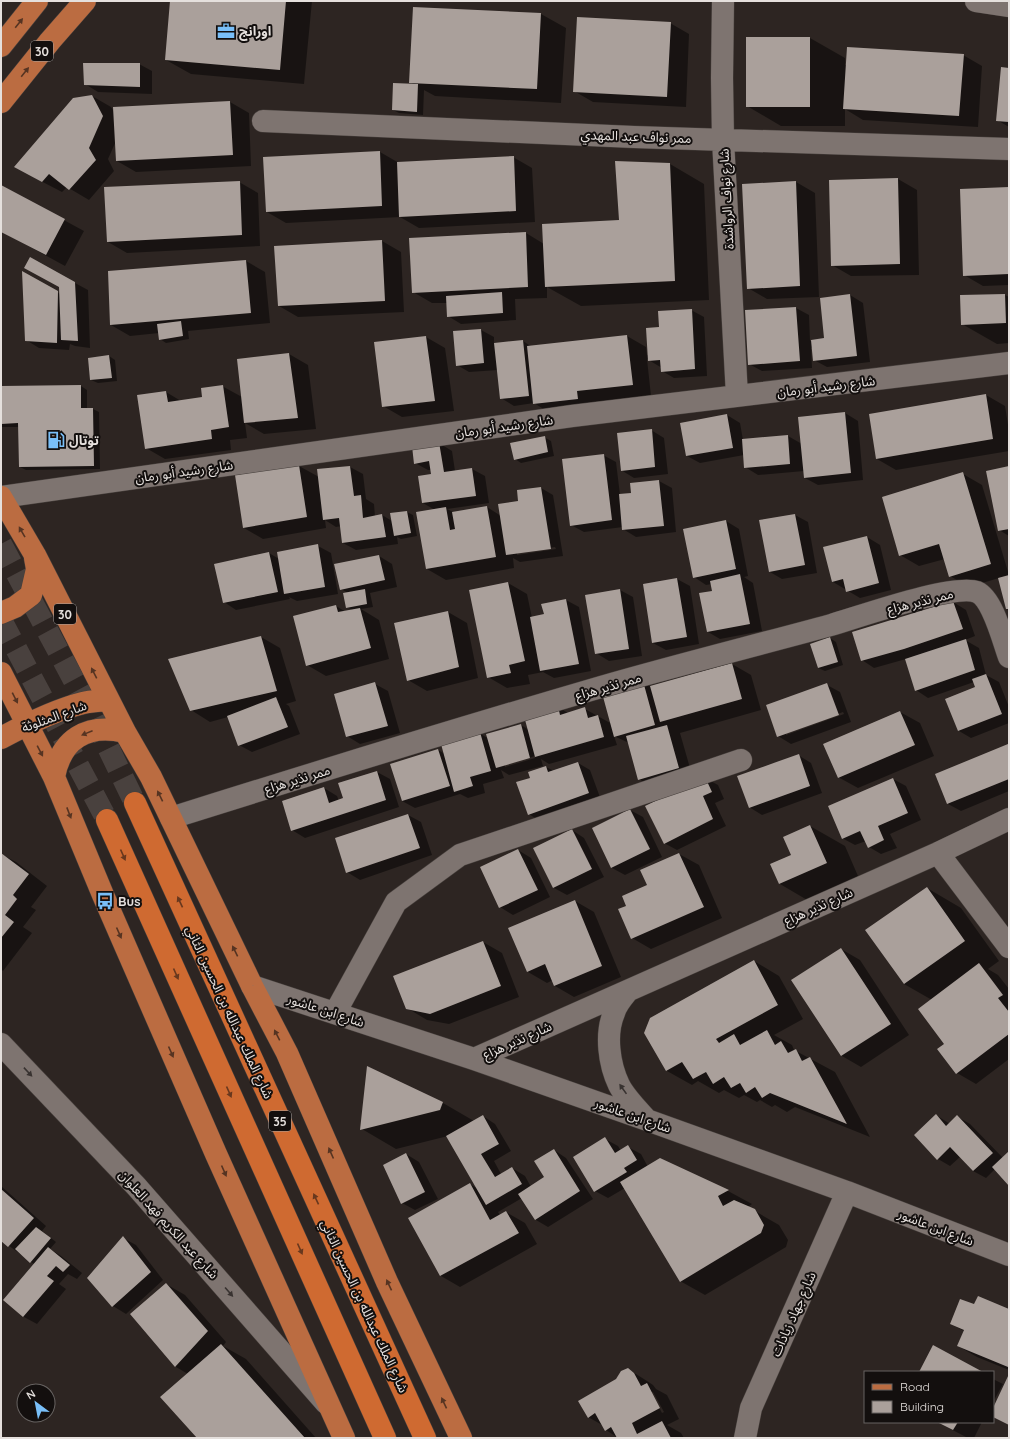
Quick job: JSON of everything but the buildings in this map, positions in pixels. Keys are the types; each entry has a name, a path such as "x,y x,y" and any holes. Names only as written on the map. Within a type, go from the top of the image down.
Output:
{"highway":[{"name":"شارع الملك عبدالله بن الحسين الثاني","path":"135,803 425,1438"},
{"path":"107,820 385,1438"}],"main road":[{"path":"1,46 37,1"},
{"name":"30","path":"1,102 50,41 85,1"},
{"name":"30","path":"1,497 35,555 125,732"},
{"path":"1,613 15,607 31,595 37,569 35,555"},
{"path":"1,673 16,700 26,725 54,777 103,895 216,1154 344,1438"},
{"name":"شارع المثلوثة","path":"1,738 26,725 64,710 84,703 108,700"},
{"path":"54,777 57,764 63,751 72,741 97,729 111,729 125,732 151,777 252,986 287,1053 387,1282 461,1438"}],"street":[{"name":"شارع نواف الرواشدة","path":"723,1 723,140 737,396"},
{"path":"976,1 1009,6"},
{"name":"ممر نواف عبد المهدي","path":"263,121 723,140 1009,149"},
{"name":"شارع رشيد أبو رمان","path":"1,497 572,416 1009,363"},
{"name":"ممر نذير هزاع","path":"171,818 602,687 958,591 980,593 987,601 1009,657"},
{"path":"334,1013 396,902 460,855 741,760"},
{"name":"شارع نذير هزاع","path":"474,1059 938,853 1009,819"},
{"path":"938,853 1009,947"},
{"name":"شارع ابن عاشور","path":"252,986 474,1059 647,1120 847,1192 1009,1255"},
{"path":"627,992 614,1012 609,1029 608,1044 612,1064 619,1085 647,1120"},
{"name":"شارع عبد الكريم فهد العلوان","path":"1,1044 136,1186 331,1410"},
{"name":"شارع جهاد زيادات","path":"745,1438 751,1408 847,1192"}],"tunnel":[{"path":"1,544 91,712 135,803"},
{"path":"1,620 107,820"}],"place":[{"name":"اورانج","path":"226,31"},
{"name":"توتال","path":"56,440"},
{"name":"Bus","path":"105,901"}]}
